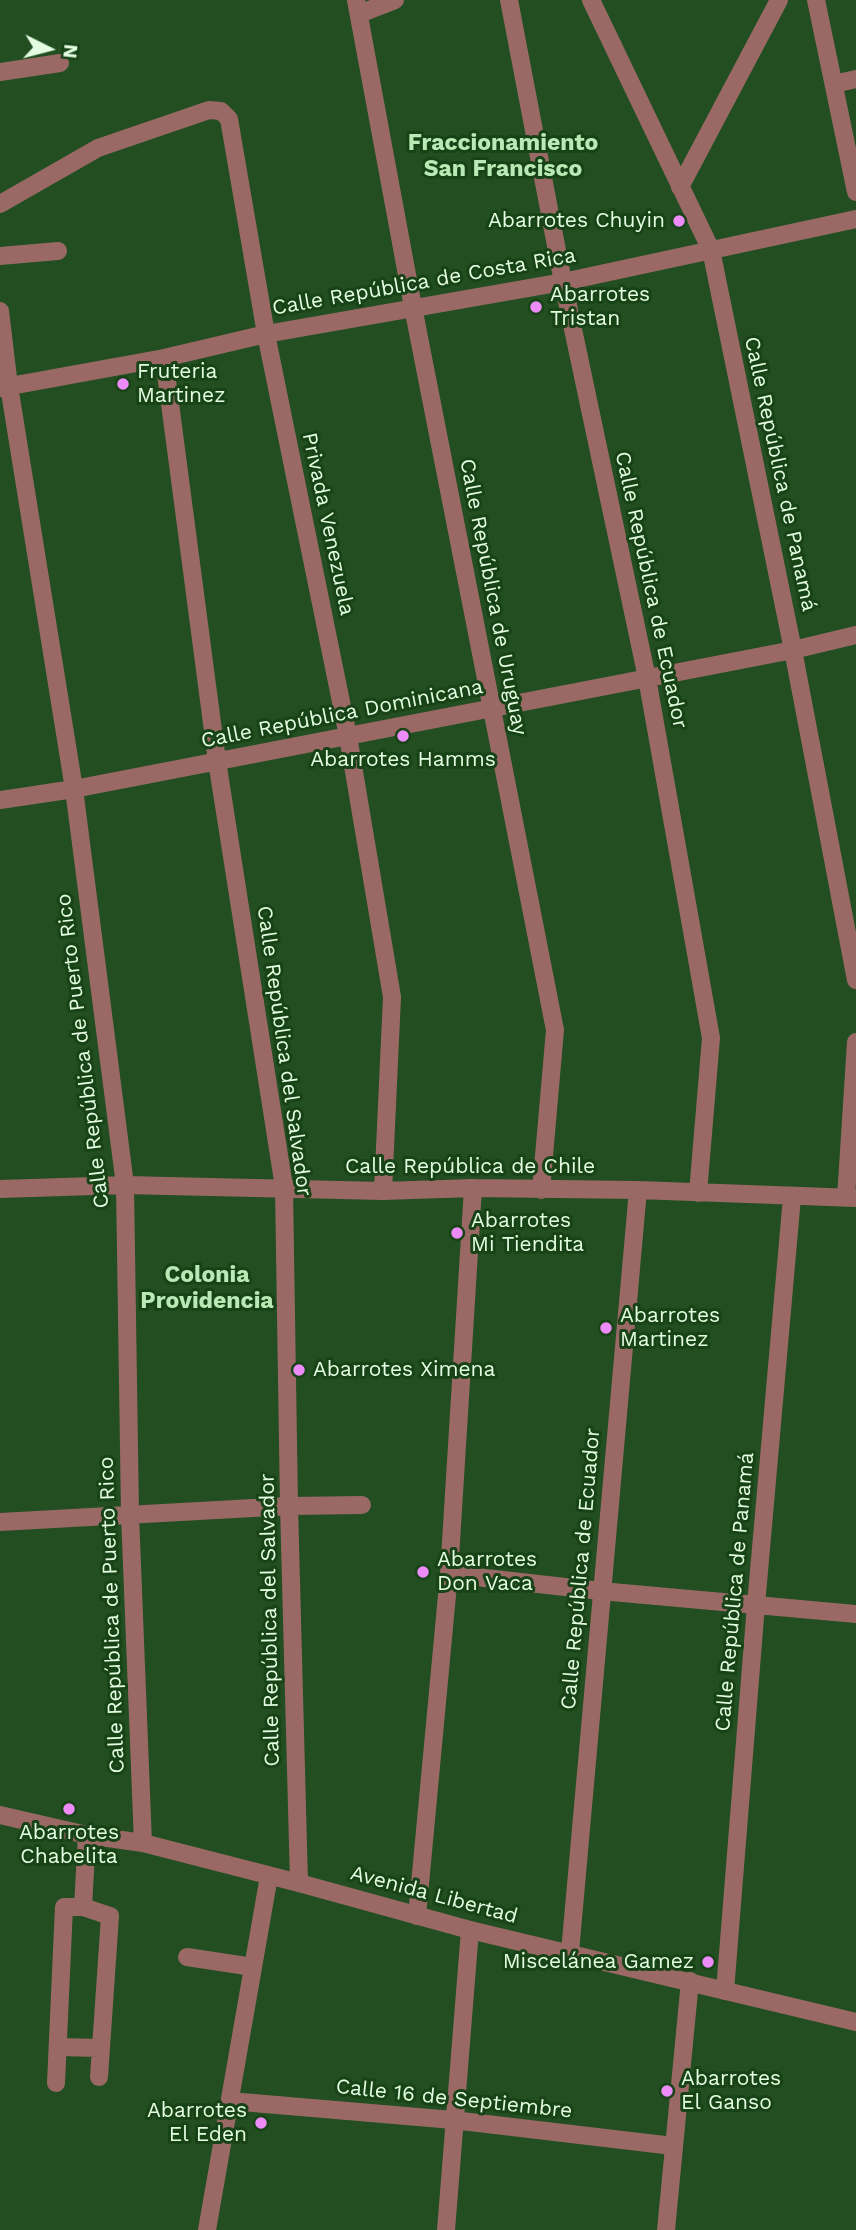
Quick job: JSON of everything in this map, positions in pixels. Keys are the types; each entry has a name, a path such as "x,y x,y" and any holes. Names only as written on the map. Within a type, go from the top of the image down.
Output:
{"street":[{"path":"364,6 395,0"},
{"name":"Calle República de Ecuador","path":"509,0 563,282 647,678 711,1038 698,1193"},
{"name":"Calle República de Panamá","path":"591,0 711,250 793,650 856,980"},
{"path":"680,187 779,0"},
{"path":"816,0 856,192"},
{"name":"Calle República de Uruguay","path":"364,6 413,307 555,1030 541,1190"},
{"path":"0,72 60,63"},
{"path":"834,84 856,79"},
{"name":"Privada Venezuela","path":"0,204 98,148 209,110 221,111 229,119 266,334 348,736 391,998 383,1191"},
{"name":"Calle República de Costa Rica","path":"5,387 164,358 266,334 563,282 856,219"},
{"path":"0,256 58,251"},
{"name":"Calle República de Puerto Rico","path":"0,311 5,387 74,789 125,1185 130,1514 143,1843"},
{"name":"Calle República del Salvador","path":"164,358 216,761 284,1187 299,1883"},
{"name":"Calle República Dominicana","path":"0,800 74,789 793,650 856,635"},
{"path":"851,1198 856,1042"},
{"name":"Calle República de Chile","path":"0,1189 125,1185 383,1191 473,1188 638,1190 851,1198"},
{"path":"417,1916 449,1574 473,1188"},
{"name":"Calle República de Ecuador","path":"570,1952 638,1190"},
{"name":"Calle República de Panamá","path":"725,1991 792,1197"},
{"path":"0,1522 289,1506 362,1505"},
{"path":"449,1574 856,1614"},
{"name":"Avenida Libertad","path":"0,1815 87,1835 143,1843 470,1930 856,2022"},
{"path":"83,1907 87,1835"},
{"path":"208,2230 269,1876"},
{"path":"56,2083 64,1907 83,1907 110,1916 99,2077"},
{"path":"446,2230 470,1930"},
{"path":"187,1957 253,1967"},
{"path":"666,2230 690,1981"},
{"path":"58,2047 101,2048"},
{"name":"Calle 16 de Septiembre","path":"230,2101 453,2120 673,2146"}],"place":[{"name":"Abarrotes Chuyin","path":"679,221"},
{"name":"Abarrotes Tristan","path":"536,307"},
{"name":"Fruteria Martinez","path":"123,384"},
{"name":"Abarrotes Hamms","path":"403,736"},
{"name":"Abarrotes Mi Tiendita","path":"457,1233"},
{"name":"Abarrotes Martinez","path":"606,1328"},
{"name":"Abarrotes Ximena","path":"299,1370"},
{"name":"Abarrotes Don Vaca","path":"423,1572"},
{"name":"Abarrotes Chabelita","path":"69,1809"},
{"name":"Miscelánea Gamez","path":"708,1962"},
{"name":"Abarrotes El Ganso","path":"667,2091"},
{"name":"Abarrotes El Eden","path":"261,2123"}],"district":[{"name":"Fraccionamiento San Francisco","path":"503,156"},
{"name":"Colonia Providencia","path":"207,1288"}]}
